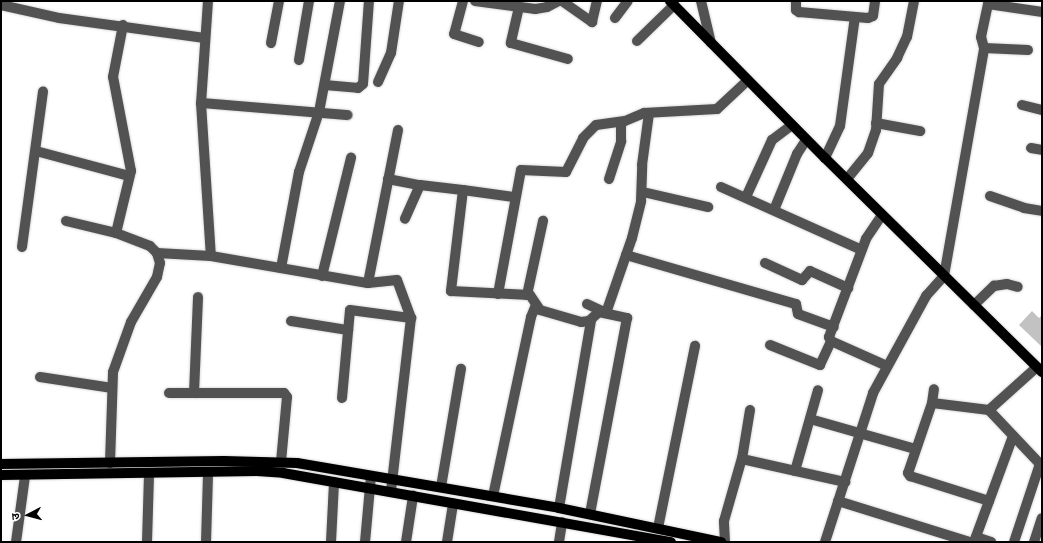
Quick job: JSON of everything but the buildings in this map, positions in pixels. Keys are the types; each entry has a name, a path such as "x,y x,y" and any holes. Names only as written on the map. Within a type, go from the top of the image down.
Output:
{"main road":[{"path":"672,3 806,140 1039,369"},
{"path":"1,464 281,462 494,496 590,514 721,542"},
{"path":"1,475 25,476 257,471 370,488 672,542"}],"street":[{"path":"208,1 201,103 210,256"},
{"path":"271,43 279,1"},
{"path":"299,60 309,1"},
{"path":"281,268 299,172 319,112 325,85 340,1"},
{"path":"325,85 358,88 363,84 369,1"},
{"path":"378,82 391,53 399,1"},
{"path":"463,1 454,34 479,42"},
{"path":"475,1 541,9 559,1"},
{"path":"562,1 592,22 597,1"},
{"path":"615,18 628,1"},
{"path":"701,1 711,42"},
{"path":"796,1 796,10 799,12 871,18 875,1"},
{"path":"847,180 868,153 876,123 879,84 897,58 907,37 914,1"},
{"path":"637,41 672,3"},
{"path":"6,4 59,18 205,38"},
{"path":"825,542 873,393 926,296 944,276 984,48 981,37 988,4 1042,12"},
{"path":"519,7 511,43 568,59"},
{"path":"825,158 840,126 856,17"},
{"path":"116,233 131,164 113,77 123,26"},
{"path":"984,48 1028,50"},
{"path":"498,294 514,197 521,170 566,172 580,143 592,128 602,123 621,122 649,113 717,109 748,80"},
{"path":"22,247 43,91"},
{"path":"201,103 348,115"},
{"path":"1022,105 1042,110"},
{"path":"605,313 626,255 643,192 642,165 649,113"},
{"path":"609,179 621,141 621,122"},
{"path":"876,123 920,131"},
{"path":"746,197 772,140 792,125"},
{"path":"368,282 398,130"},
{"path":"774,210 797,154 806,140"},
{"path":"1031,148 1042,150"},
{"path":"36,151 129,176"},
{"path":"322,276 351,158"},
{"path":"388,179 420,185 514,197"},
{"path":"405,219 420,185"},
{"path":"721,187 862,250"},
{"path":"463,190 450,290 526,295 533,297 535,307 531,316 494,496"},
{"path":"643,192 708,207"},
{"path":"990,196 1024,208 1042,211"},
{"path":"770,345 820,365 832,340 830,337 862,250 882,214"},
{"path":"66,221 116,233 150,246 158,253 210,256 322,276 368,282 397,280 410,318 391,492"},
{"path":"526,295 543,222"},
{"path":"110,463 112,388 116,363 131,322 159,270 158,253"},
{"path":"626,255 796,304 798,314 834,327"},
{"path":"765,263 802,280 809,271 848,288"},
{"path":"974,305 994,286 1007,284 1018,287"},
{"path":"194,393 198,297"},
{"path":"587,304 605,313 624,317 629,321 590,514"},
{"path":"535,307 540,310 581,322 591,320 597,314 605,313"},
{"path":"342,398 348,330 352,309 410,318"},
{"path":"559,508 591,320"},
{"path":"291,321 348,330"},
{"path":"832,340 887,366"},
{"path":"658,528 694,346"},
{"path":"441,487 460,369"},
{"path":"989,410 1039,369"},
{"path":"40,376 112,388"},
{"path":"934,389 932,403 915,449 909,475 989,501"},
{"path":"795,471 818,390"},
{"path":"169,393 284,393 287,397 281,462"},
{"path":"932,403 989,410 1040,464 1014,542"},
{"path":"724,542 724,521 742,458 750,410"},
{"path":"810,419 861,432 915,449"},
{"path":"973,540 1013,436"},
{"path":"742,458 845,482"},
{"path":"206,542 208,473"},
{"path":"147,542 149,474"},
{"path":"16,542 25,476"},
{"path":"366,542 371,476"},
{"path":"332,542 334,482"},
{"path":"406,542 413,496"},
{"path":"838,501 973,540 991,542"},
{"path":"447,542 453,503"},
{"path":"1034,542 1042,518"},
{"path":"559,542 562,522"}]}
